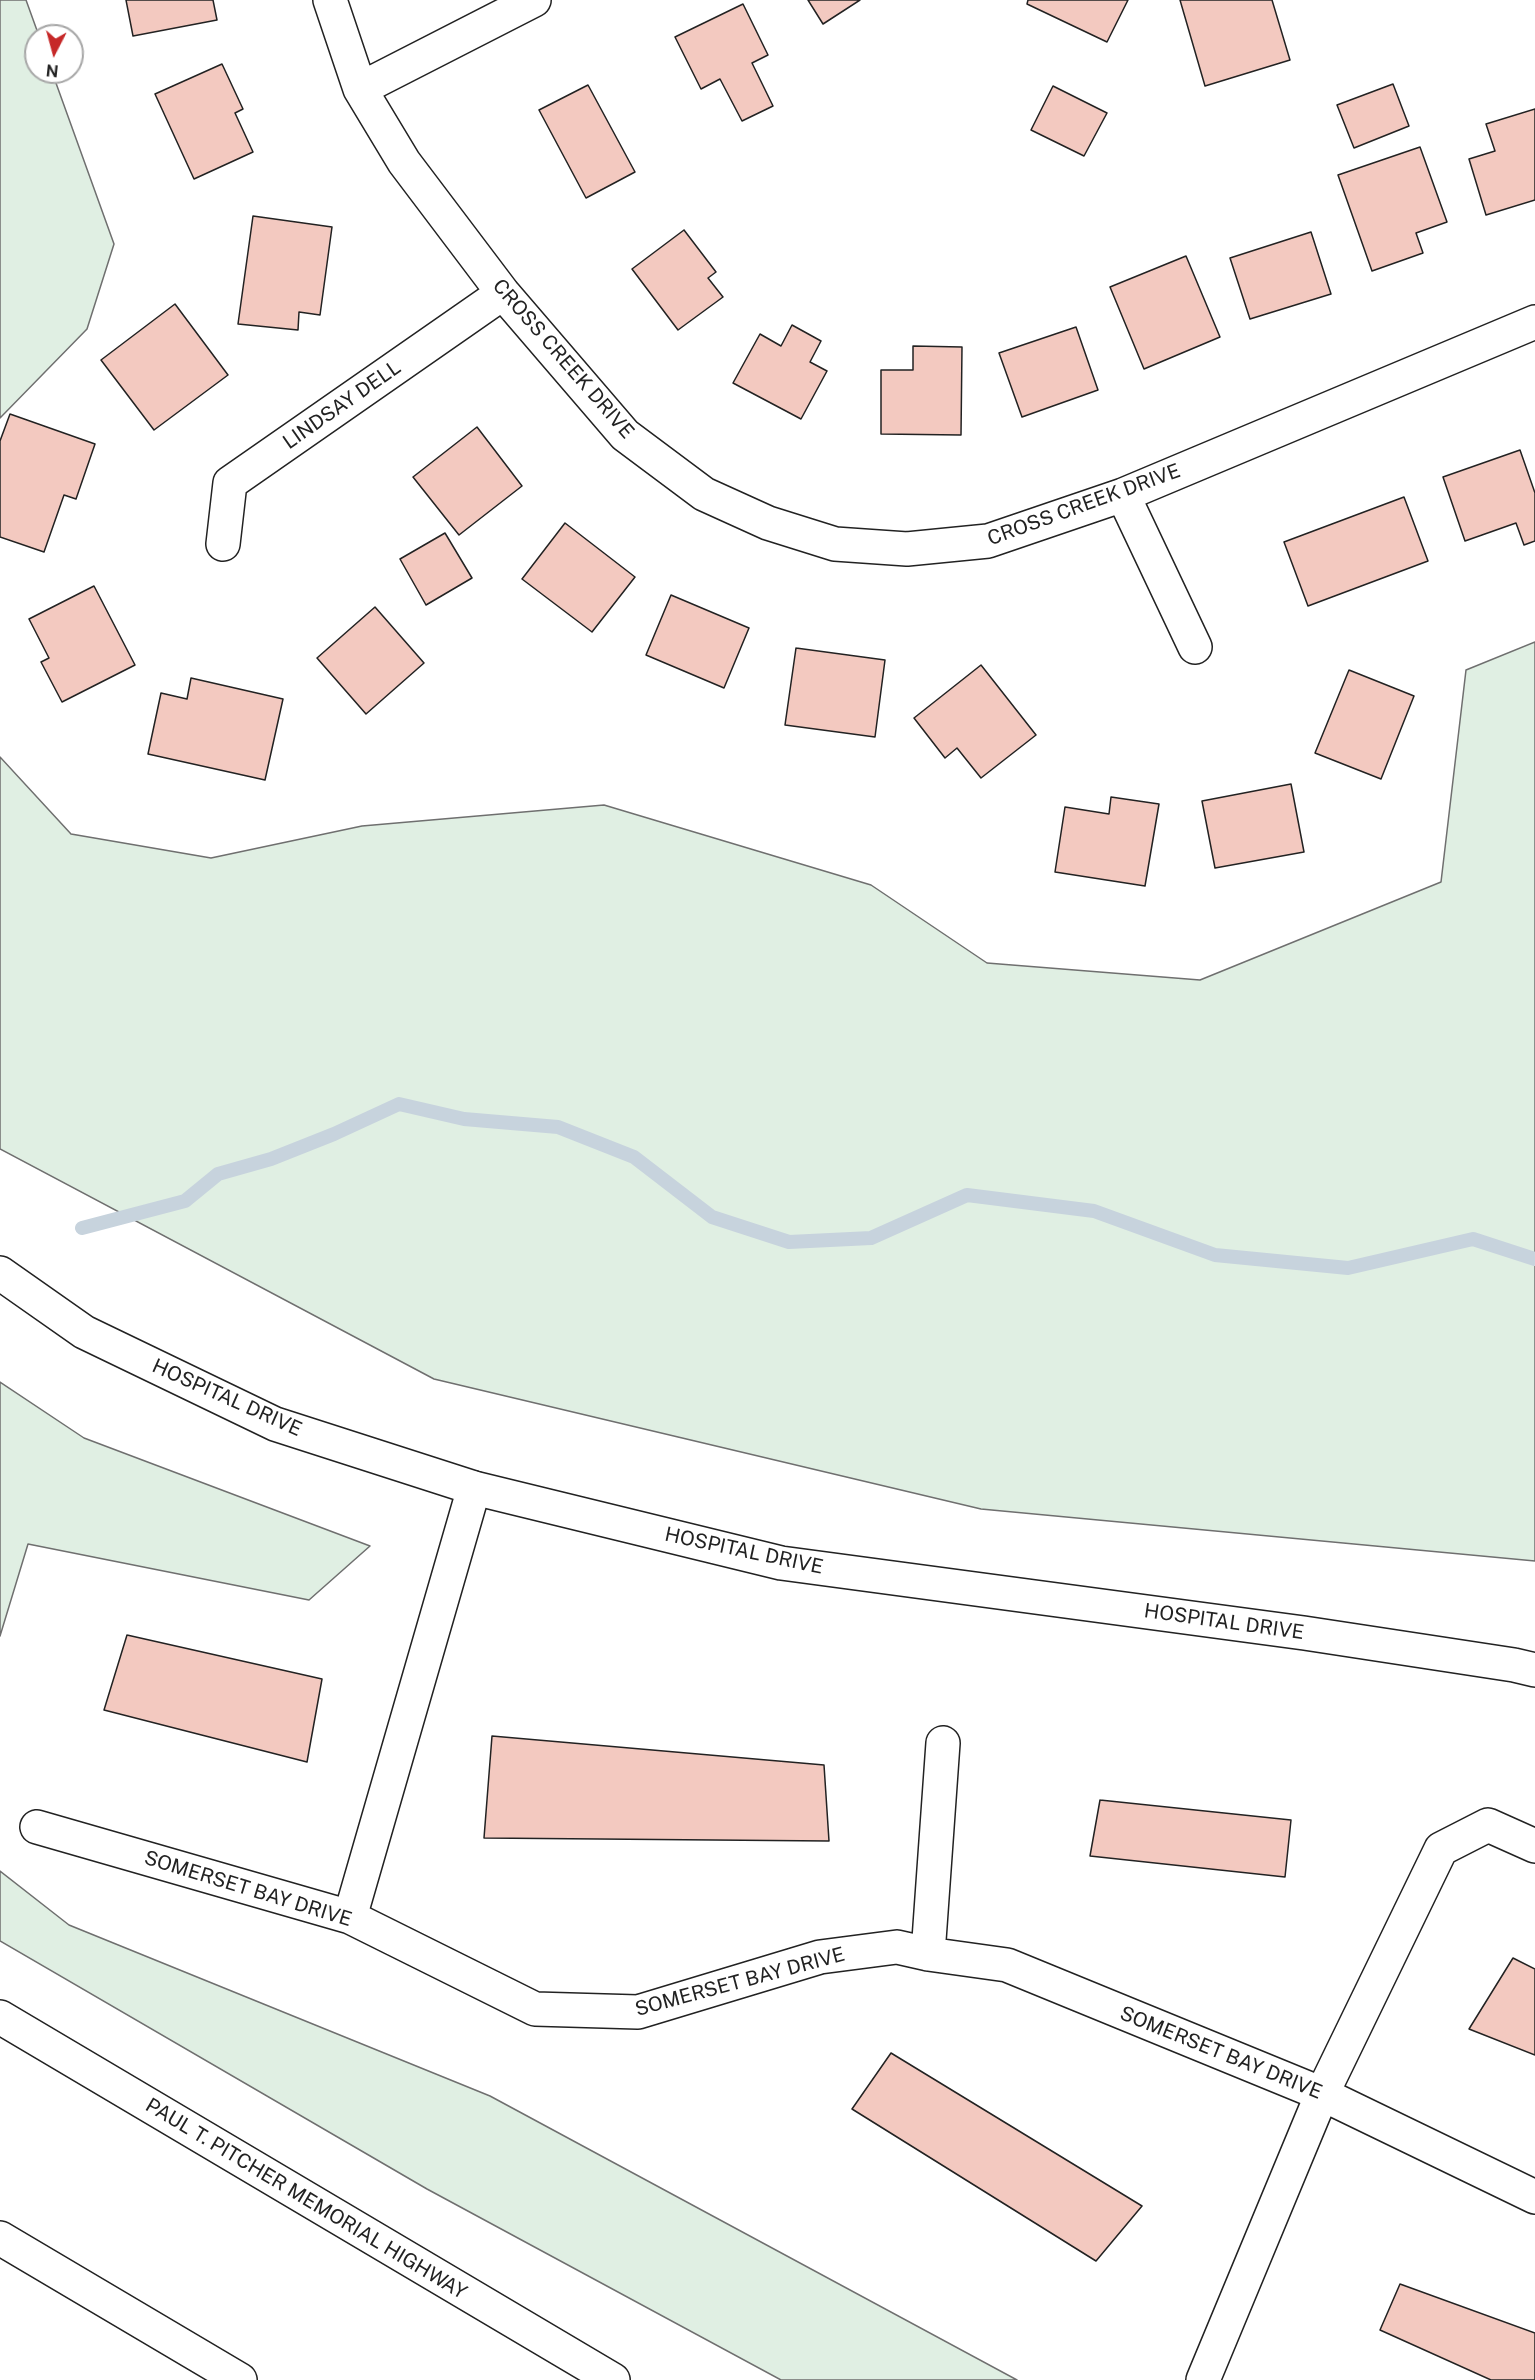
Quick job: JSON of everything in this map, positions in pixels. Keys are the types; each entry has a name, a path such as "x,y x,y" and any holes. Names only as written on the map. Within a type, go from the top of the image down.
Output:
{"main road":[{"name":"CROSS CREEK DRIVE","path":"330,0 360,89 404,162 503,292 625,435 704,494 768,523 835,544 907,549 988,541 1123,495 1535,322"},
{"path":"360,89 534,0"},
{"name":"LINDSAY DELL","path":"224,544 230,483 503,292"},
{"path":"1123,495 1195,647"},
{"name":"HOSPITAL DRIVE","path":"0,1273 84,1332 275,1424 474,1488 781,1563 1304,1633 1535,1670"},
{"path":"350,1917 474,1488"},
{"path":"928,1954 943,1743"},
{"path":"1203,2380 1322,2094 1441,1849 1488,1825 1535,1846"},
{"name":"SOMERSET BAY DRIVE","path":"37,1827 350,1917 535,2009 638,2012 820,1957 897,1947 928,1954 1007,1965 1322,2094 1535,2197"},
{"name":"PAUL T. PITCHER MEMORIAL HIGHWAY","path":"0,2018 613,2380"},
{"path":"0,2238 240,2380"}],"green space":[{"path":"0,0 26,0 35,24 24,24 24,84 56,84 114,244 87,329 0,418"},
{"path":"1535,642 1535,1561 981,1509 434,1379 0,1149 0,757 71,834 211,858 362,826 604,805 871,885 987,963 1200,980 1441,882 1466,670"},
{"path":"0,1382 84,1438 370,1546 309,1600 28,1544 0,1636"},
{"path":"0,1871 69,1925 490,2096 1017,2380 781,2380 427,2189 0,1941"}],"building":[{"path":"126,0 213,0 217,20 133,36"},
{"path":"808,0 860,0 823,24"},
{"path":"1028,0 1128,0 1107,42 1027,4"},
{"path":"1180,0 1272,0 1290,60 1205,86"},
{"path":"743,4 768,55 752,63 773,106 742,121 720,79 701,89 675,37"},
{"path":"222,64 243,109 235,113 253,152 194,179 155,94"},
{"path":"1393,84 1409,126 1354,148 1337,105"},
{"path":"588,85 635,172 586,198 539,110"},
{"path":"1053,86 1107,113 1084,156 1031,130"},
{"path":"1535,109 1535,200 1486,215 1469,159 1495,151 1486,124"},
{"path":"1420,147 1447,222 1416,233 1423,253 1372,271 1338,175"},
{"path":"253,216 332,227 320,315 299,312 298,330 238,324"},
{"path":"684,230 716,272 708,278 723,297 678,330 632,269"},
{"path":"1311,232 1331,294 1250,319 1230,258"},
{"path":"1186,256 1220,337 1144,369 1110,287"},
{"path":"175,304 228,375 154,430 101,360"},
{"path":"792,325 821,341 810,362 827,371 801,419 733,383 760,334 781,346"},
{"path":"1076,327 1098,390 1022,417 999,353"},
{"path":"913,346 962,347 961,435 881,434 881,370 913,370"},
{"path":"10,414 95,444 76,499 64,495 44,552 0,537 0,441"},
{"path":"477,427 522,486 459,535 413,477"},
{"path":"1520,450 1535,493 1535,541 1524,545 1516,523 1465,541 1443,477"},
{"path":"1404,497 1428,561 1308,606 1284,542"},
{"path":"565,523 635,577 592,632 522,579"},
{"path":"445,533 472,578 426,605 400,559"},
{"path":"94,586 135,665 62,702 41,662 49,658 29,619"},
{"path":"671,595 749,628 724,688 646,655"},
{"path":"375,607 424,663 366,714 317,658"},
{"path":"796,648 885,660 875,737 785,725"},
{"path":"981,665 1036,735 981,778 957,748 945,758 914,718"},
{"path":"1349,670 1414,696 1381,779 1315,753"},
{"path":"191,678 283,699 265,780 148,754 161,693 187,699"},
{"path":"1291,784 1304,852 1215,868 1202,801"},
{"path":"1111,797 1159,804 1145,886 1055,872 1065,807 1109,814"},
{"path":"127,1635 322,1679 307,1762 104,1710"},
{"path":"492,1736 824,1765 829,1841 484,1838"},
{"path":"1100,1800 1291,1820 1285,1877 1090,1856"},
{"path":"1513,1958 1535,1969 1535,2055 1469,2029"},
{"path":"891,2053 1142,2206 1096,2261 852,2109"},
{"path":"1400,2284 1535,2333 1535,2380 1491,2380 1380,2330"}],"waterway":[{"path":"82,1228 185,1201 218,1174 271,1159 334,1134 399,1104 464,1119 558,1127 634,1157 712,1217 789,1242 871,1238 967,1195 1094,1211 1215,1255 1348,1268 1473,1239 1535,1259"}]}
